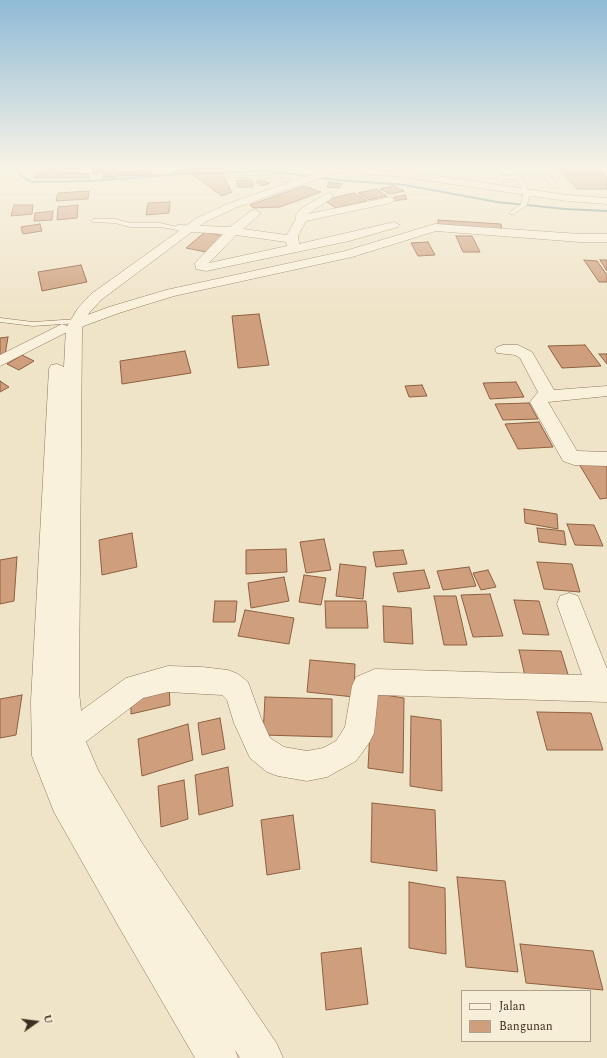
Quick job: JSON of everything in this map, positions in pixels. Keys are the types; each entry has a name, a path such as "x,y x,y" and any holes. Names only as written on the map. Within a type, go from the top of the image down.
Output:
{"street":[{"path":"70,324 105,290 182,228 207,216"},
{"path":"251,216 233,231 201,263 201,266 206,267 293,243 349,237 406,222"},
{"path":"293,243 292,236 302,219 314,216"},
{"path":"0,361 70,324 114,310 171,293 348,254 435,227 580,238 607,238"},
{"path":"182,228 233,231 293,243"},
{"path":"58,742 65,685 72,341 70,324"},
{"path":"503,350 518,350 526,355 548,395"},
{"path":"607,391 548,395 541,398 539,402 566,452 574,458 607,459"},
{"path":"218,1058 131,915 65,801 54,778 47,756 58,742 136,687 168,678 202,680 228,684 238,692 248,723 260,748 278,761 307,766 327,762 346,751 359,734 366,686 375,682 604,689 569,604"},
{"path":"58,742 76,757 87,781 130,855 263,1058"}],"lane":[{"path":"94,221 115,221 130,225 160,225 182,228"},
{"path":"0,320 34,324 70,324"}],"building":[{"path":"35,216 52,216 52,220 34,221"},
{"path":"57,216 77,216 77,218 57,220"},
{"path":"438,220 501,224 502,231 438,226"},
{"path":"40,224 42,231 23,234 21,227"},
{"path":"205,232 224,236 206,252 186,248"},
{"path":"456,236 472,236 480,252 463,252"},
{"path":"428,242 435,255 418,256 411,243"},
{"path":"584,260 597,261 607,275 607,282 599,282"},
{"path":"600,260 607,260 607,271"},
{"path":"81,265 87,282 42,291 38,272"},
{"path":"259,314 269,365 238,368 232,316"},
{"path":"8,337 5,355 0,355 0,338"},
{"path":"585,345 601,366 562,368 548,346"},
{"path":"185,351 191,373 122,384 120,361"},
{"path":"599,354 607,354 607,364"},
{"path":"22,355 34,361 19,370 7,364"},
{"path":"0,381 9,387 0,392"},
{"path":"516,382 524,397 490,399 483,383"},
{"path":"422,385 427,396 409,397 405,386"},
{"path":"529,403 538,419 503,420 495,404"},
{"path":"539,422 553,447 518,449 505,424"},
{"path":"607,462 607,498 600,499 579,464"},
{"path":"524,509 557,514 558,529 525,523"},
{"path":"567,524 594,525 603,546 575,545"},
{"path":"537,528 564,531 566,545 539,542"},
{"path":"132,533 137,567 102,575 99,540"},
{"path":"324,539 331,570 306,573 300,542"},
{"path":"286,549 287,572 246,574 246,550"},
{"path":"403,550 407,564 376,567 373,552"},
{"path":"17,557 14,601 0,604 0,560"},
{"path":"537,562 572,564 580,592 544,589"},
{"path":"340,564 366,567 363,599 336,596"},
{"path":"469,567 476,586 443,590 437,571"},
{"path":"424,570 430,588 398,592 393,573"},
{"path":"488,570 496,587 481,590 473,573"},
{"path":"304,575 326,578 321,605 299,602"},
{"path":"284,577 289,601 251,608 248,583"},
{"path":"490,594 503,636 473,637 461,595"},
{"path":"434,596 456,596 467,645 444,645"},
{"path":"514,600 539,601 549,635 523,634"},
{"path":"215,601 237,601 235,622 213,622"},
{"path":"325,601 366,601 368,628 326,628"},
{"path":"383,606 411,608 413,644 384,642"},
{"path":"245,610 294,618 289,644 238,636"},
{"path":"519,650 561,651 570,681 526,680"},
{"path":"310,660 355,664 354,697 307,692"},
{"path":"169,683 170,705 131,714 131,692"},
{"path":"372,693 404,698 403,773 368,768"},
{"path":"22,695 16,735 0,738 0,699"},
{"path":"265,697 332,699 332,737 263,735"},
{"path":"537,712 591,713 603,750 547,750"},
{"path":"411,716 441,720 442,791 410,786"},
{"path":"220,718 225,749 202,755 198,723"},
{"path":"188,724 193,760 142,776 138,739"},
{"path":"228,767 233,806 199,815 195,775"},
{"path":"184,780 188,819 161,827 158,786"},
{"path":"372,803 435,810 437,871 371,862"},
{"path":"293,815 300,869 267,875 261,820"},
{"path":"457,877 505,881 518,972 466,967"},
{"path":"409,882 445,888 446,954 409,948"},
{"path":"520,944 593,951 603,990 526,983"},
{"path":"361,948 368,1004 326,1010 321,953"}]}
